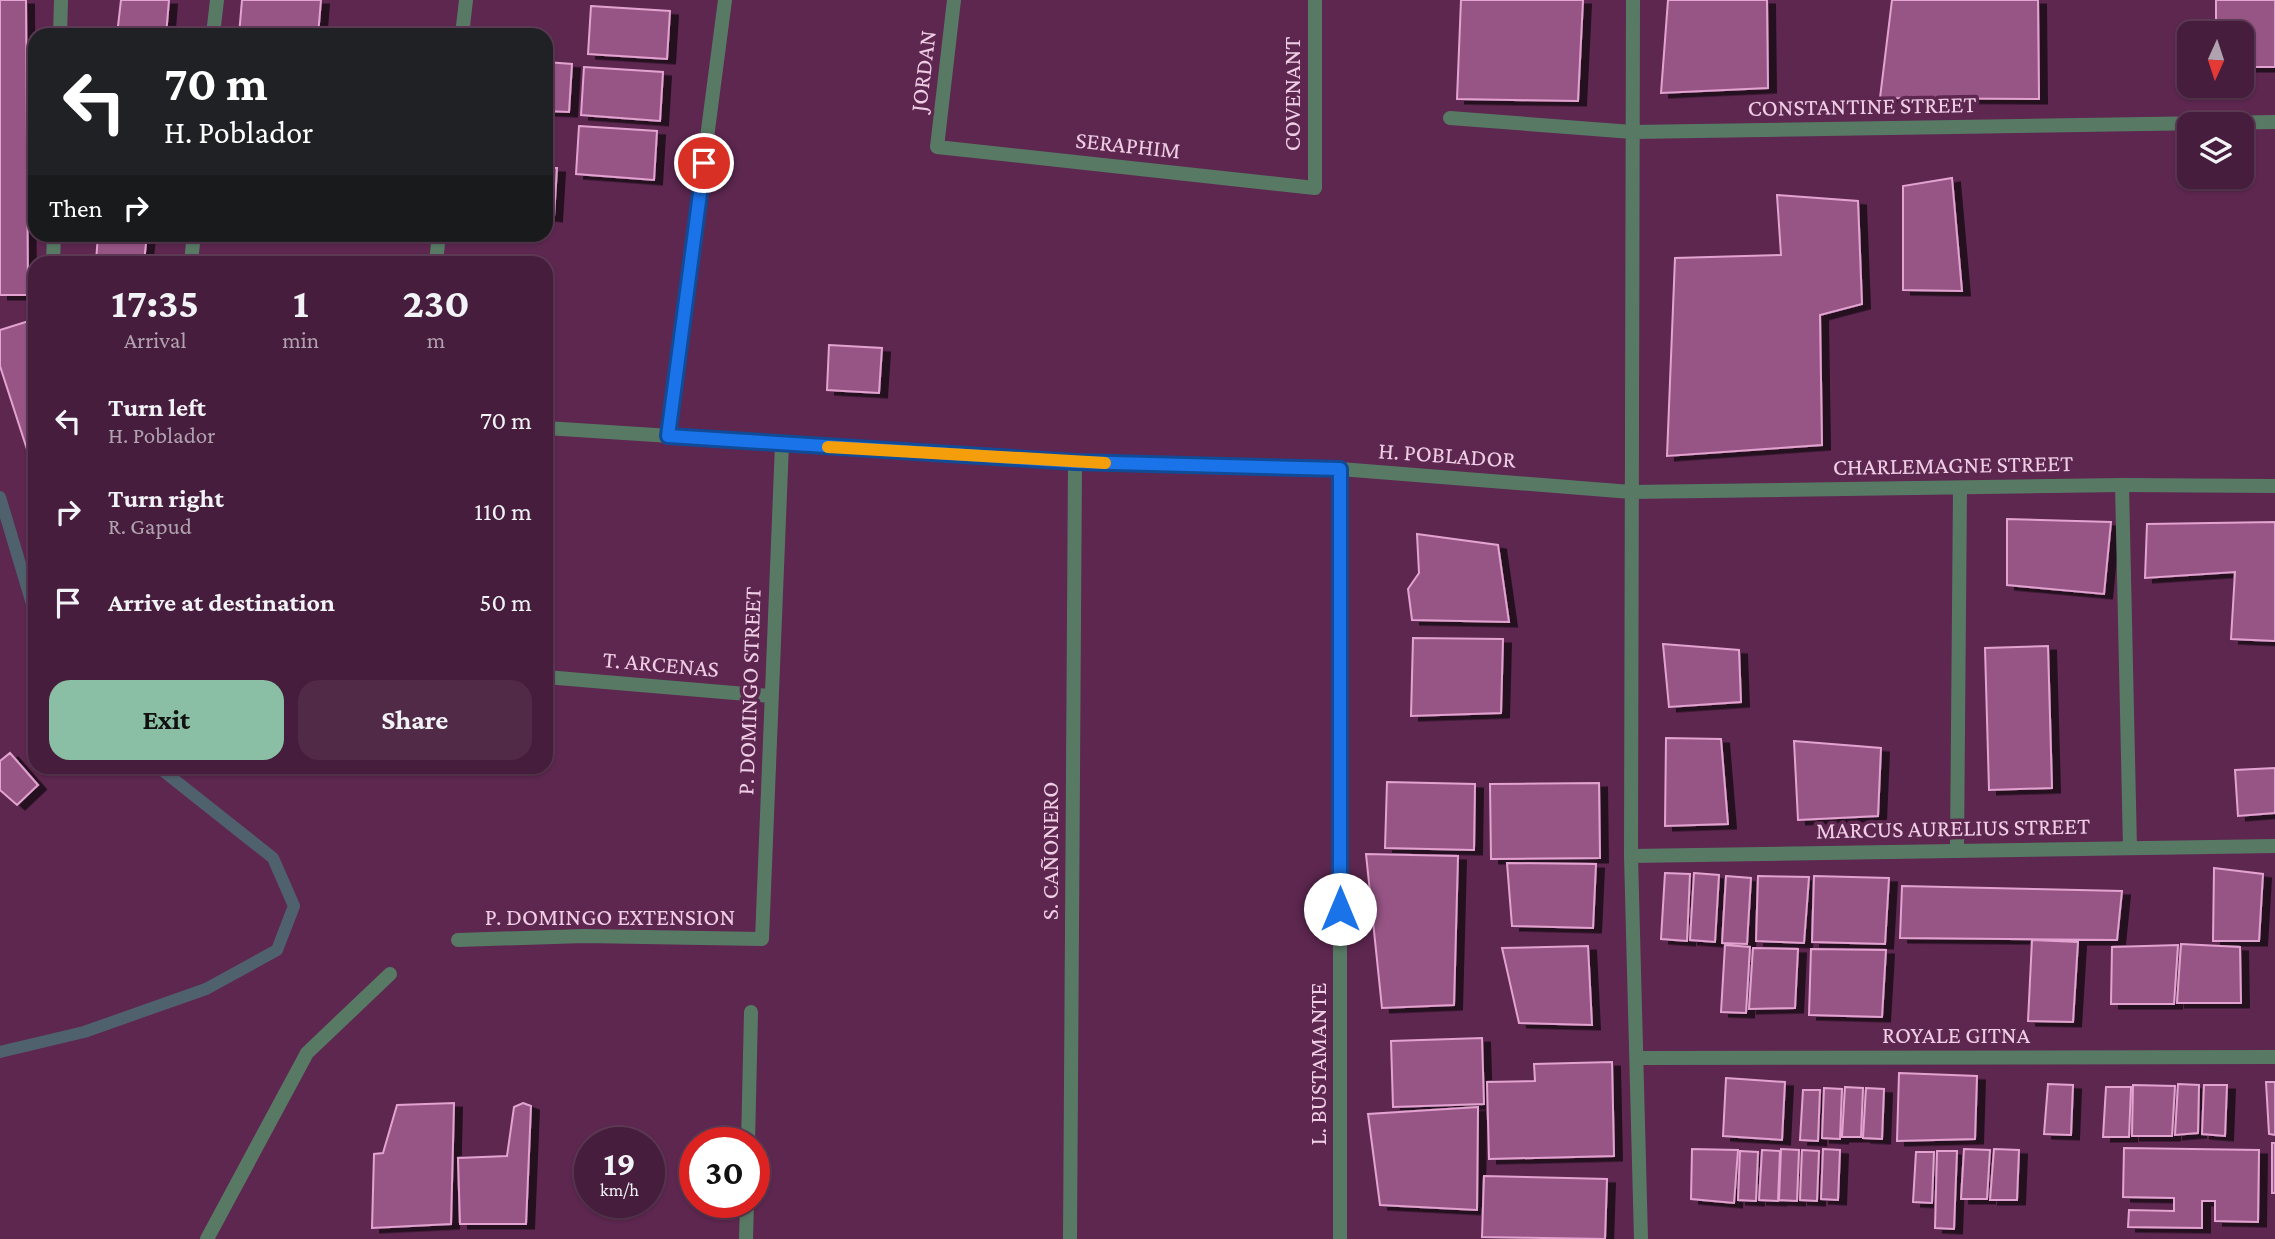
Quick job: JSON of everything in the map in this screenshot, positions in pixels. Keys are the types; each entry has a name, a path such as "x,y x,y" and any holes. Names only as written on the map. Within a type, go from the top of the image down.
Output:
{"street":[{"path":"60,28 61,0"},
{"path":"214,28 217,0"},
{"path":"463,28 466,0"},
{"path":"668,436 725,0"},
{"name":"JORDAN","path":"937,146 954,0"},
{"name":"COVENANT","path":"1315,0 1315,188"},
{"path":"1633,0 1631,856 1641,1239"},
{"name":"CONSTANTINE STREET","path":"1450,118 1632,132 2275,122"},
{"name":"SERAPHIM","path":"937,146 1315,188"},
{"name":"H. POBLADOR","path":"553,428 1075,462 1340,469 1631,492"},
{"name":"P. DOMINGO STREET","path":"762,939 782,444"},
{"name":"S. CAÑONERO","path":"1070,1239 1075,462"},
{"name":"L. BUSTAMANTE","path":"1340,469 1340,1239"},
{"path":"2122,485 2130,848"},
{"name":"CHARLEMAGNE STREET","path":"1631,492 2122,485 2275,486"},
{"path":"1957,851 1960,488"},
{"name":"T. ARCENAS","path":"553,678 771,696"},
{"name":"MARCUS AURELIUS STREET","path":"1631,856 2275,846"},
{"name":"P. DOMINGO EXTENSION","path":"458,940 584,936 762,939"},
{"path":"207,1239 307,1053 390,974"},
{"path":"748,1127 751,1012"},
{"name":"ROYALE GITNA","path":"1637,1058 2275,1057"},
{"path":"746,1239 747,1218"}],"building":[{"path":"0,0 26,0 28,295 0,295"},
{"path":"121,0 169,0 167,28 118,28"},
{"path":"242,0 321,0 319,28 240,28"},
{"path":"1461,0 1583,0 1578,101 1457,99"},
{"path":"1668,0 1767,0 1768,88 1661,93"},
{"path":"1892,0 2038,0 2039,99 1880,98"},
{"path":"2216,0 2275,0 2275,67 2254,67 2254,21 2216,21"},
{"path":"591,6 670,11 667,59 588,54"},
{"path":"553,63 572,64 569,112 553,111"},
{"path":"584,67 663,72 660,121 581,115"},
{"path":"579,126 657,131 654,180 576,174"},
{"path":"553,168 557,168 554,217"},
{"path":"1952,178 1962,291 1903,290 1903,186"},
{"path":"1777,195 1858,201 1862,304 1820,315 1822,445 1667,456 1675,258 1781,255"},
{"path":"97,242 146,242 145,256 96,256"},
{"path":"28,321 28,452 0,366 0,330"},
{"path":"829,345 882,348 879,393 827,390"},
{"path":"2007,519 2111,522 2104,594 2007,585"},
{"path":"2275,522 2275,641 2231,639 2235,572 2145,578 2147,524"},
{"path":"1417,534 1498,545 1509,622 1412,620 1408,589 1419,573"},
{"path":"1413,638 1503,639 1501,713 1411,716"},
{"path":"1663,644 1739,650 1741,702 1669,707"},
{"path":"2048,646 2052,788 1989,790 1985,648"},
{"path":"1666,738 1721,739 1728,824 1665,826"},
{"path":"1794,741 1881,748 1878,816 1798,820"},
{"path":"10,753 38,785 17,805 0,790 0,761"},
{"path":"2275,768 2275,813 2238,816 2235,770"},
{"path":"1387,782 1475,784 1474,850 1385,848"},
{"path":"1599,783 1600,858 1491,859 1490,784"},
{"path":"1366,854 1458,856 1454,1005 1382,1008"},
{"path":"1507,863 1596,864 1593,928 1512,926"},
{"path":"2214,868 2263,874 2259,941 2213,941"},
{"path":"1665,873 1690,874 1687,941 1661,939"},
{"path":"1694,873 1719,875 1715,942 1690,940"},
{"path":"1726,876 1751,878 1747,944 1722,943"},
{"path":"1758,876 1809,877 1804,943 1756,941"},
{"path":"1814,876 1889,878 1885,944 1812,942"},
{"path":"1902,886 2122,891 2117,940 1900,938"},
{"path":"2032,940 2078,942 2073,1022 2028,1021"},
{"path":"2181,944 2240,947 2241,1003 2177,1003"},
{"path":"1725,945 1750,947 1746,1013 1721,1012"},
{"path":"2178,945 2174,1004 2111,1004 2112,947"},
{"path":"1588,946 1592,1025 1519,1023 1502,948"},
{"path":"1753,948 1798,949 1795,1008 1749,1009"},
{"path":"1811,949 1886,950 1882,1017 1809,1015"},
{"path":"1482,1038 1484,1104 1393,1107 1391,1041"},
{"path":"1612,1062 1614,1156 1489,1159 1487,1082 1535,1081 1534,1064"},
{"path":"1899,1073 1977,1076 1975,1139 1897,1141"},
{"path":"1726,1078 1785,1082 1782,1140 1723,1136"},
{"path":"2266,1082 2275,1082 2275,1135 2269,1134"},
{"path":"2048,1084 2073,1085 2071,1135 2044,1134"},
{"path":"2178,1084 2199,1085 2198,1133 2175,1135"},
{"path":"2133,1085 2175,1086 2172,1136 2132,1136"},
{"path":"2204,1085 2227,1085 2225,1136 2202,1134"},
{"path":"1845,1087 1863,1088 1861,1137 1842,1137"},
{"path":"2106,1087 2131,1087 2129,1137 2103,1137"},
{"path":"1824,1088 1842,1089 1840,1139 1822,1138"},
{"path":"1866,1088 1884,1089 1882,1139 1863,1138"},
{"path":"1803,1090 1820,1090 1818,1141 1800,1140"},
{"path":"454,1103 451,1224 372,1228 374,1154 383,1153 397,1105"},
{"path":"523,1103 531,1106 526,1224 460,1224 458,1158 507,1156 514,1107"},
{"path":"1478,1107 1477,1210 1380,1205 1368,1114"},
{"path":"2272,1143 2275,1143 2275,1193 2272,1193"},
{"path":"2124,1148 2259,1150 2258,1222 2215,1221 2215,1201 2202,1201 2202,1228 2128,1227 2129,1210 2174,1211 2174,1198 2123,1197"},
{"path":"1692,1149 1738,1150 1734,1203 1691,1199"},
{"path":"1781,1149 1799,1150 1797,1201 1779,1200"},
{"path":"1823,1149 1840,1150 1838,1200 1821,1199"},
{"path":"1964,1149 1990,1150 1987,1199 1961,1199"},
{"path":"1994,1149 2019,1150 2017,1200 1990,1200"},
{"path":"1762,1150 1780,1151 1778,1201 1759,1200"},
{"path":"1802,1150 1819,1151 1817,1201 1800,1200"},
{"path":"1740,1151 1758,1152 1756,1201 1738,1200"},
{"path":"1937,1151 1957,1151 1954,1229 1935,1228"},
{"path":"1916,1152 1934,1152 1932,1203 1913,1202"},
{"path":"1484,1176 1607,1179 1605,1239 1482,1237"}],"waterway":[{"path":"0,497 28,591"},
{"path":"0,1052 84,1032 206,989 277,950 294,906 273,858 167,774"}],"slow traffic":[{"path":"828,447 1105,463"}],"route":[{"path":"704,163 668,436 1075,462 1340,469 1340,909"}]}
